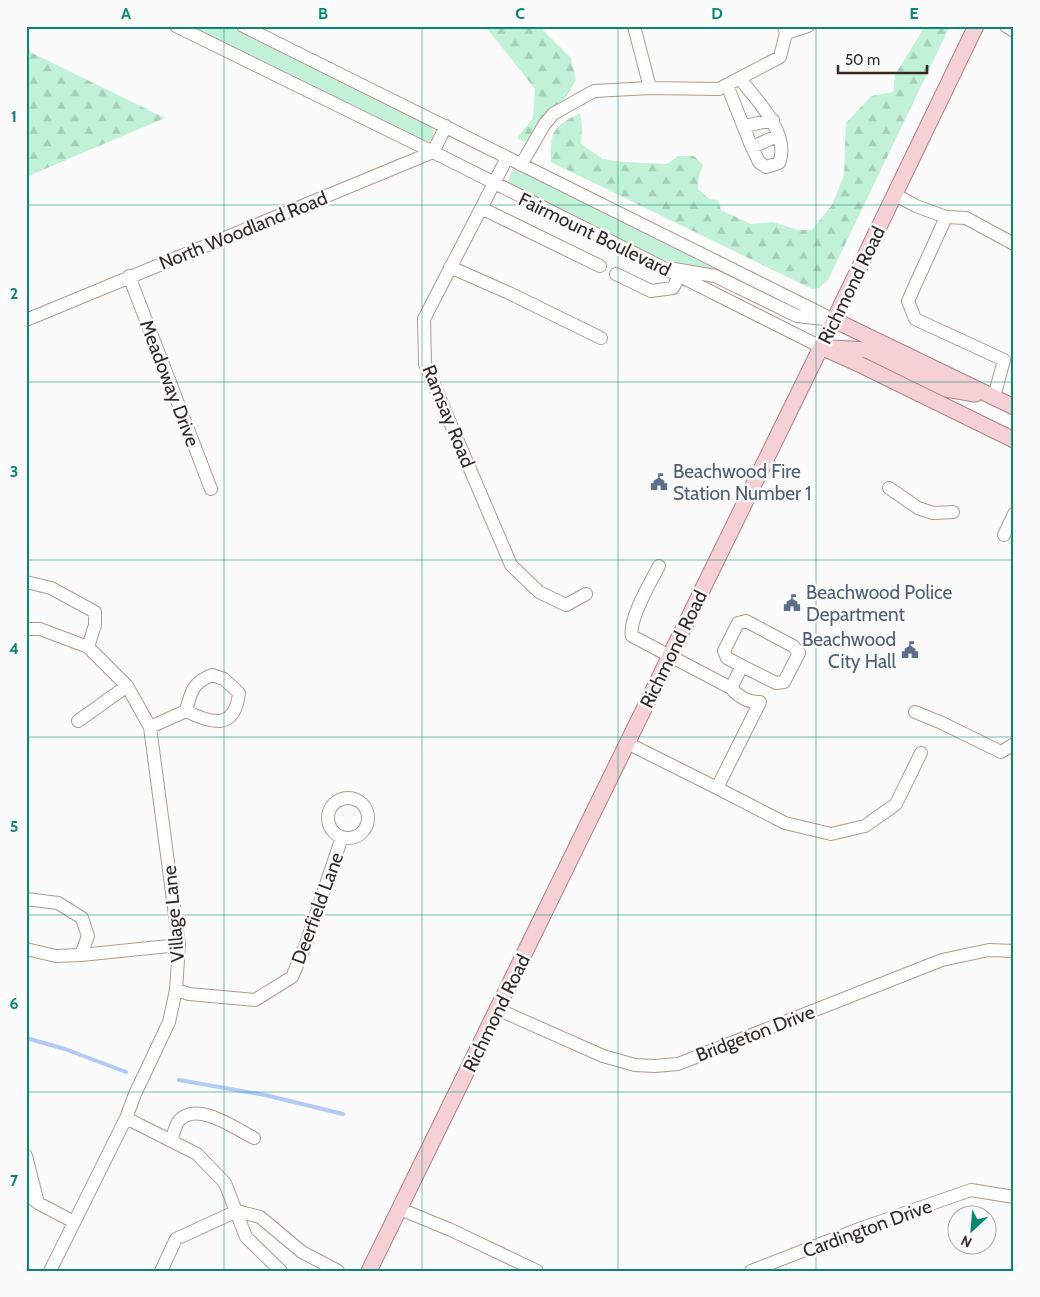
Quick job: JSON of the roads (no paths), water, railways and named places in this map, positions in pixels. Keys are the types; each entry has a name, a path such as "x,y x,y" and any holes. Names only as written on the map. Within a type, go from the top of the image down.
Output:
{"main road":[{"name":"Richmond Road","path":"369,1271 976,26"},
{"name":"Fairmount Boulevard","path":"834,320 1014,407"},
{"name":"Fairmount Boulevard","path":"821,347 1014,440"},
{"path":"821,347 866,350 946,389 994,397"},
{"path":"991,429 1014,434"}],"street":[{"name":"Fairmount Boulevard","path":"176,26 433,152 821,347"},
{"name":"Fairmount Boulevard","path":"243,26 834,320"},
{"path":"634,26 650,88"},
{"path":"521,165 544,125 553,114 594,91 650,88 719,90 780,57 785,30 808,26"},
{"path":"1006,26 1014,31"},
{"path":"728,85 752,147 760,162 766,167 778,163 782,156 773,120 740,79"},
{"path":"744,126 773,120"},
{"path":"433,152 446,126"},
{"path":"752,147 777,136"},
{"name":"North Woodland Road","path":"26,320 433,152"},
{"name":"Ramsay Road","path":"507,158 424,319 425,364 512,565 539,592 566,605 586,594"},
{"path":"894,194 916,206 946,218 966,218 1014,244"},
{"path":"481,208 600,266"},
{"path":"946,218 908,301 915,319 1004,360 994,397"},
{"path":"659,266 715,276 797,316 834,320"},
{"path":"450,267 509,293 601,338"},
{"path":"616,274 651,291 673,288 679,276"},
{"name":"Meadoway Drive","path":"129,276 211,489"},
{"path":"889,488 918,508 932,513 953,512"},
{"path":"1004,534 1014,514"},
{"path":"659,566 633,621 632,636 731,688 738,695 752,702 760,702 717,788"},
{"path":"26,582 51,588 94,612 95,625 88,647"},
{"path":"742,621 746,621 793,646 799,653 784,682 781,683 776,683 742,666 727,658 724,651 738,623 742,621"},
{"name":"Village Lane","path":"26,629 40,629 88,647 127,686 150,727 179,945 176,990 170,1022 135,1094 126,1118 50,1271"},
{"path":"731,688 742,666"},
{"path":"78,721 127,686"},
{"path":"150,727 186,711"},
{"path":"915,712 1001,752 1014,744"},
{"path":"627,743 785,823 831,834 865,826 896,804 921,753"},
{"name":"Deerfield Lane","path":"176,990 189,994 255,1000 292,977 306,944 342,837"},
{"path":"26,899 58,904 82,918 88,936 81,954"},
{"path":"26,949 56,956 179,945"},
{"name":"Bridgeton Drive","path":"498,1009 603,1056 635,1065 678,1064 942,960 989,950 1014,951"},
{"path":"170,1141 179,1121 189,1114 206,1114 254,1138"},
{"path":"126,1118 197,1154 225,1183 246,1238 281,1271"},
{"path":"26,1156 38,1203"},
{"name":"Cardington Drive","path":"751,1271 859,1229 971,1190 1014,1197"},
{"path":"26,1194 38,1203 74,1222"},
{"path":"400,1209 451,1230 537,1271"},
{"path":"161,1271 176,1239 237,1211 260,1217 302,1252 338,1271"}],"waterway":[{"path":"26,1038 65,1049 126,1072"},
{"path":"179,1080 265,1095 343,1114"}],"place":[{"name":"Beachwood Fire Station Number 1","path":"659,482"},
{"name":"Beachwood Police Department","path":"792,603"},
{"name":"Beachwood City Hall","path":"910,650"}]}
